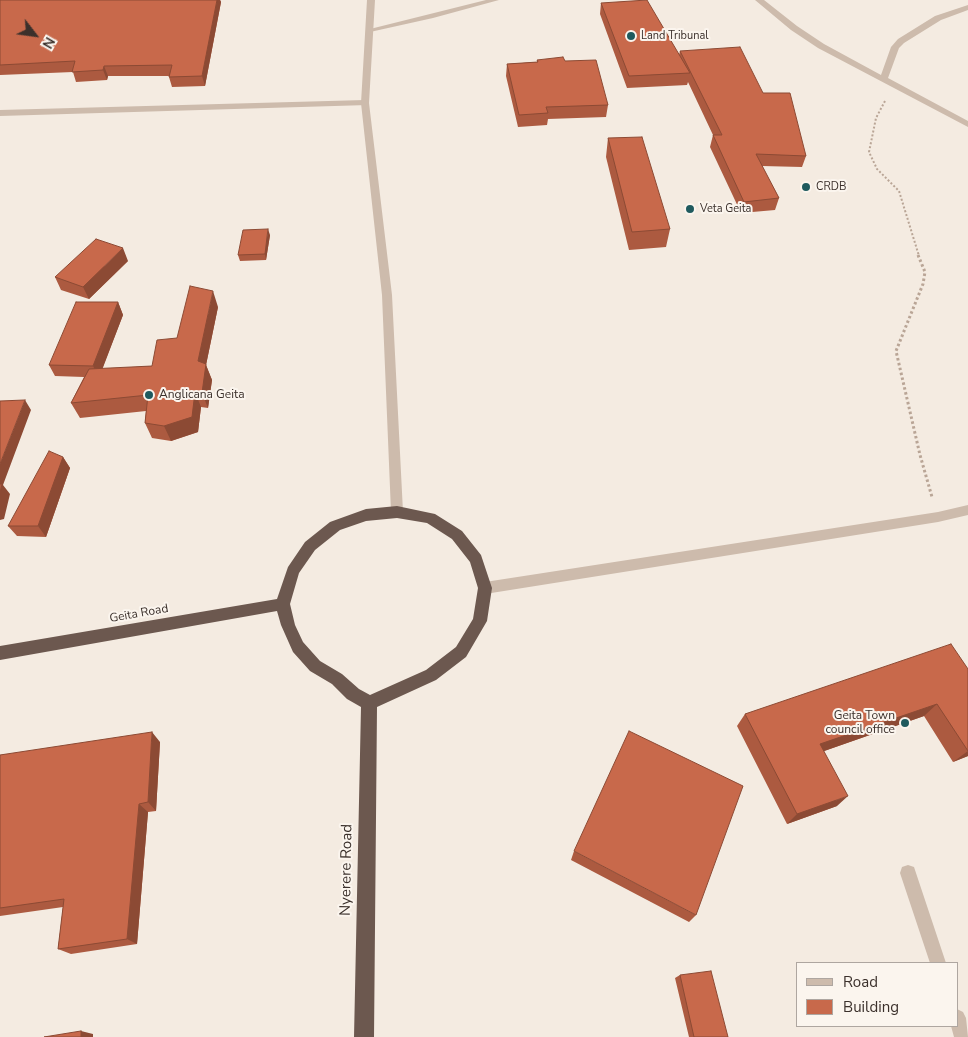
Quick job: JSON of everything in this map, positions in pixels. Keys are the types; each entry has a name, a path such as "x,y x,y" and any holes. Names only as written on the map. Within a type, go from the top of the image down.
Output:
{"highway":[{"path":"397,512 430,518 457,535 476,559 485,588 480,621 461,652 431,675 369,704 352,694 337,679 315,666 298,647 288,625 283,604 293,571 310,546 335,526 366,515 397,512"},
{"name":"Geita Road","path":"0,653 283,604"},
{"name":"Nyerere Road","path":"364,1037 369,704"}],"street":[{"path":"371,0 365,103 387,295 397,512"},
{"path":"370,30 495,0"},
{"path":"759,0 794,28 821,46 968,124"},
{"path":"884,78 895,48 901,40 938,18 968,7"},
{"path":"0,112 365,103"},
{"path":"485,588 938,517 968,510"},
{"path":"908,873 938,962"},
{"path":"958,1021 963,1037"}],"path":[{"path":"894,84 876,118 869,152 877,169 899,191 912,239 925,272 923,284 896,351 920,455 938,517"}],"building":[{"path":"0,0 217,0 202,76 169,77 172,65 104,66 103,70 72,72 75,61 0,65"},
{"path":"647,0 690,73 629,76 601,3"},
{"path":"740,47 763,93 790,93 806,156 756,154 779,198 744,202 713,135 722,135 680,51"},
{"path":"563,57 565,61 596,60 608,105 546,107 548,113 519,115 507,64 538,62 537,60"},
{"path":"642,137 670,229 632,232 608,138"},
{"path":"268,229 265,254 238,255 243,230"},
{"path":"96,239 123,248 83,287 55,277"},
{"path":"190,286 213,291 198,361 206,364 202,393 195,392 192,417 164,426 145,423 148,395 71,403 89,369 152,366 157,340 177,338"},
{"path":"76,302 118,302 93,366 49,365"},
{"path":"25,400 0,464 0,401"},
{"path":"49,451 63,457 38,526 8,526"},
{"path":"951,644 968,669 968,751 937,704 820,744 848,796 797,814 745,714"},
{"path":"629,731 743,786 696,915 574,851"},
{"path":"152,732 148,802 139,804 127,939 58,949 64,899 0,908 0,755"},
{"path":"711,971 728,1037 694,1037 680,975"},
{"path":"81,1031 81,1037 44,1037"}],"place":[{"name":"Land Tribunal","path":"631,36"},
{"name":"CRDB","path":"806,187"},
{"name":"Veta Geita","path":"690,209"},
{"name":"Anglicana Geita","path":"149,395"},
{"name":"Geita Town council office","path":"905,723"}]}
